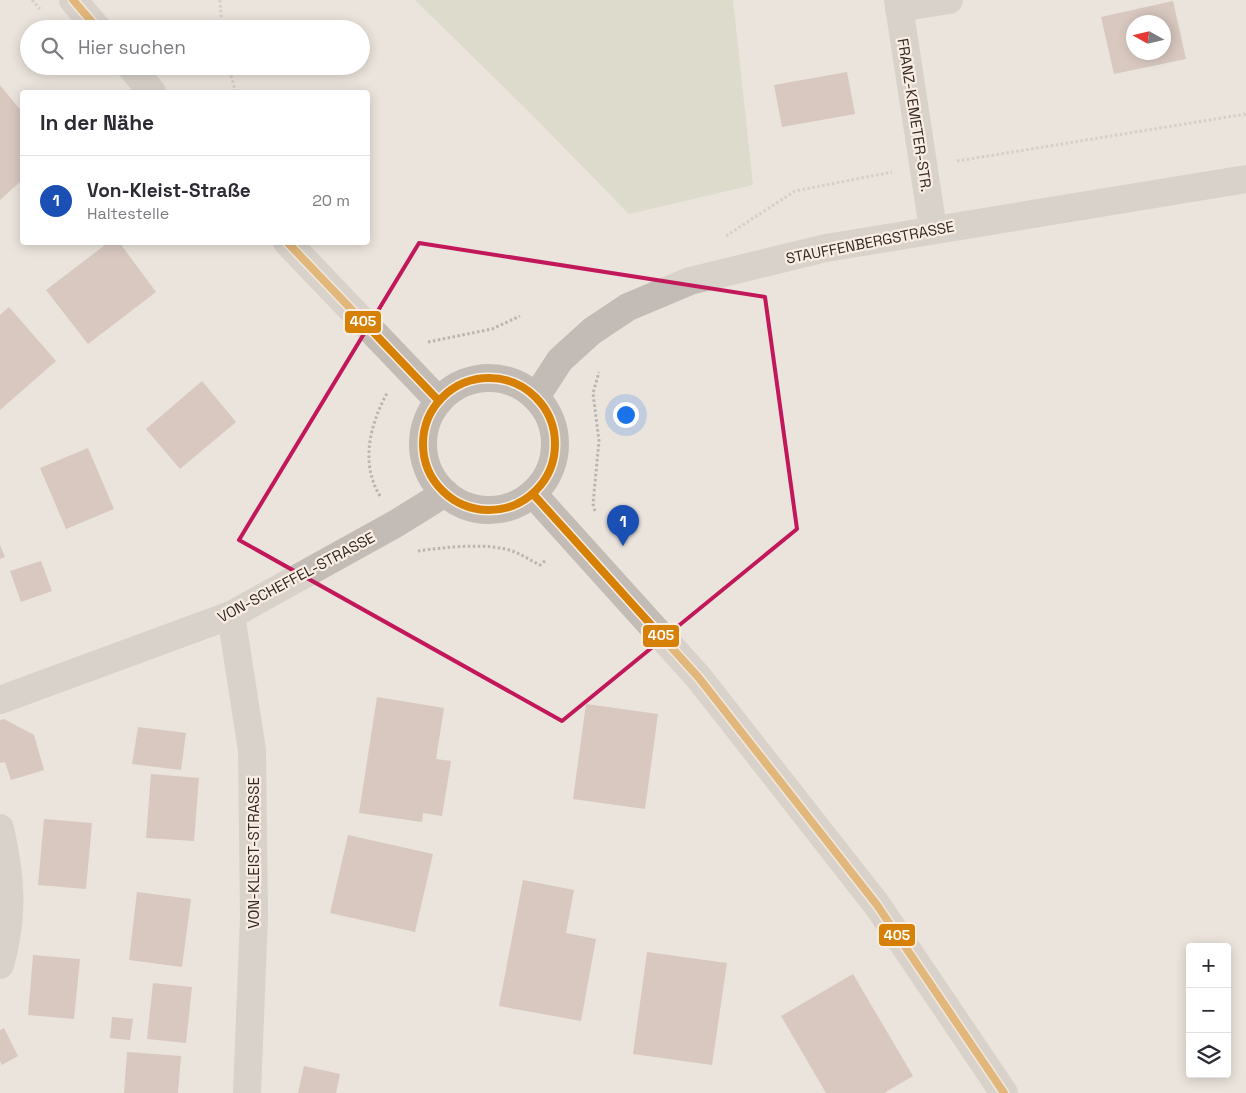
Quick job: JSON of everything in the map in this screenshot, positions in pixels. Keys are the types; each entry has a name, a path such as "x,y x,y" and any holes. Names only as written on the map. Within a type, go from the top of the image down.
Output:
{"street":[{"path":"73,0 90,20"},
{"path":"898,4 949,0"},
{"name":"FRANZ-KEMETER-STR.","path":"898,4 932,229"},
{"path":"138,75 150,90"},
{"name":"STAUFFENBERGSTRASSE","path":"536,397 560,360 592,331 628,307 690,281 826,248 932,229 1246,179"},
{"path":"290,245 438,401"},
{"path":"498,378 518,384 536,397 549,415 555,435 554,457 547,477 533,494 517,504 499,510 479,509 461,504 445,493 432,478 425,459 424,440 428,420 438,401 455,387 476,379 498,378"},
{"name":"VON-SCHEFFEL-STRASSE","path":"0,700 231,615 397,523 445,493"},
{"path":"533,494 699,678 878,905 1004,1093"},
{"name":"VON-KLEIST-STRASSE","path":"231,615 252,750 254,917 247,1093"},
{"path":"0,828 10,868 9,923 0,965"}],"path":[{"path":"220,0 221,20"},
{"path":"231,75 235,90"},
{"path":"795,191 922,167 1246,114"},
{"path":"520,316 492,329 427,342 394,382 377,412 368,451 372,482 414,551 452,546 481,547 514,551 540,565 596,516 593,504 599,441 593,393"}],"highlighted area":[{"path":"419,243 765,297 797,529 562,721 239,540"}],"green space":[{"path":"415,0 733,0 753,185 629,214"}],"building":[{"path":"1173,1 1186,59 1114,74 1101,17"},
{"path":"847,72 855,114 782,127 774,85"},
{"path":"0,85 20,110 20,182 0,200"},
{"path":"105,245 121,245 156,292 88,344 46,290"},
{"path":"9,307 56,361 0,410 0,315"},
{"path":"202,381 236,422 180,469 146,429"},
{"path":"88,448 114,509 66,529 40,468"},
{"path":"0,545 5,557 0,559"},
{"path":"41,561 52,591 21,602 10,571"},
{"path":"377,697 444,708 436,759 451,761 442,816 423,813 422,822 359,813"},
{"path":"586,704 658,714 645,809 573,799"},
{"path":"4,719 34,735 44,770 11,780 5,762 0,763 0,720"},
{"path":"138,727 186,733 181,770 132,764"},
{"path":"151,774 199,778 194,841 146,838"},
{"path":"44,819 92,823 86,889 38,885"},
{"path":"348,835 433,854 415,932 330,913"},
{"path":"523,880 574,890 566,933 596,939 581,1021 499,1006"},
{"path":"137,892 191,899 182,967 129,960"},
{"path":"647,952 727,963 712,1065 633,1054"},
{"path":"33,955 80,959 74,1019 28,1015"},
{"path":"853,974 913,1076 884,1093 826,1093 781,1016"},
{"path":"153,983 192,987 186,1043 147,1039"},
{"path":"112,1017 133,1019 130,1040 110,1038"},
{"path":"4,1028 18,1056 2,1065 0,1061 0,1030"},
{"path":"127,1052 181,1056 178,1093 124,1093"},
{"path":"304,1066 340,1074 336,1093 298,1093"}],"transit line":[{"name":"405","path":"73,0 90,20"},
{"name":"405","path":"290,245 439,401"},
{"name":"405","path":"489,378 514,383 525,389 535,398 544,408 550,419 555,444 550,469 544,480 535,490 525,499 514,505 489,510 464,505 453,499 443,490 434,480 428,469 423,444 428,419 434,408 443,398 453,389 464,383 489,378"},
{"name":"405","path":"533,494 699,678 877,905 1004,1093"}],"place":[{"name":"Von-Kleist-Straße","path":"623,546"}]}
